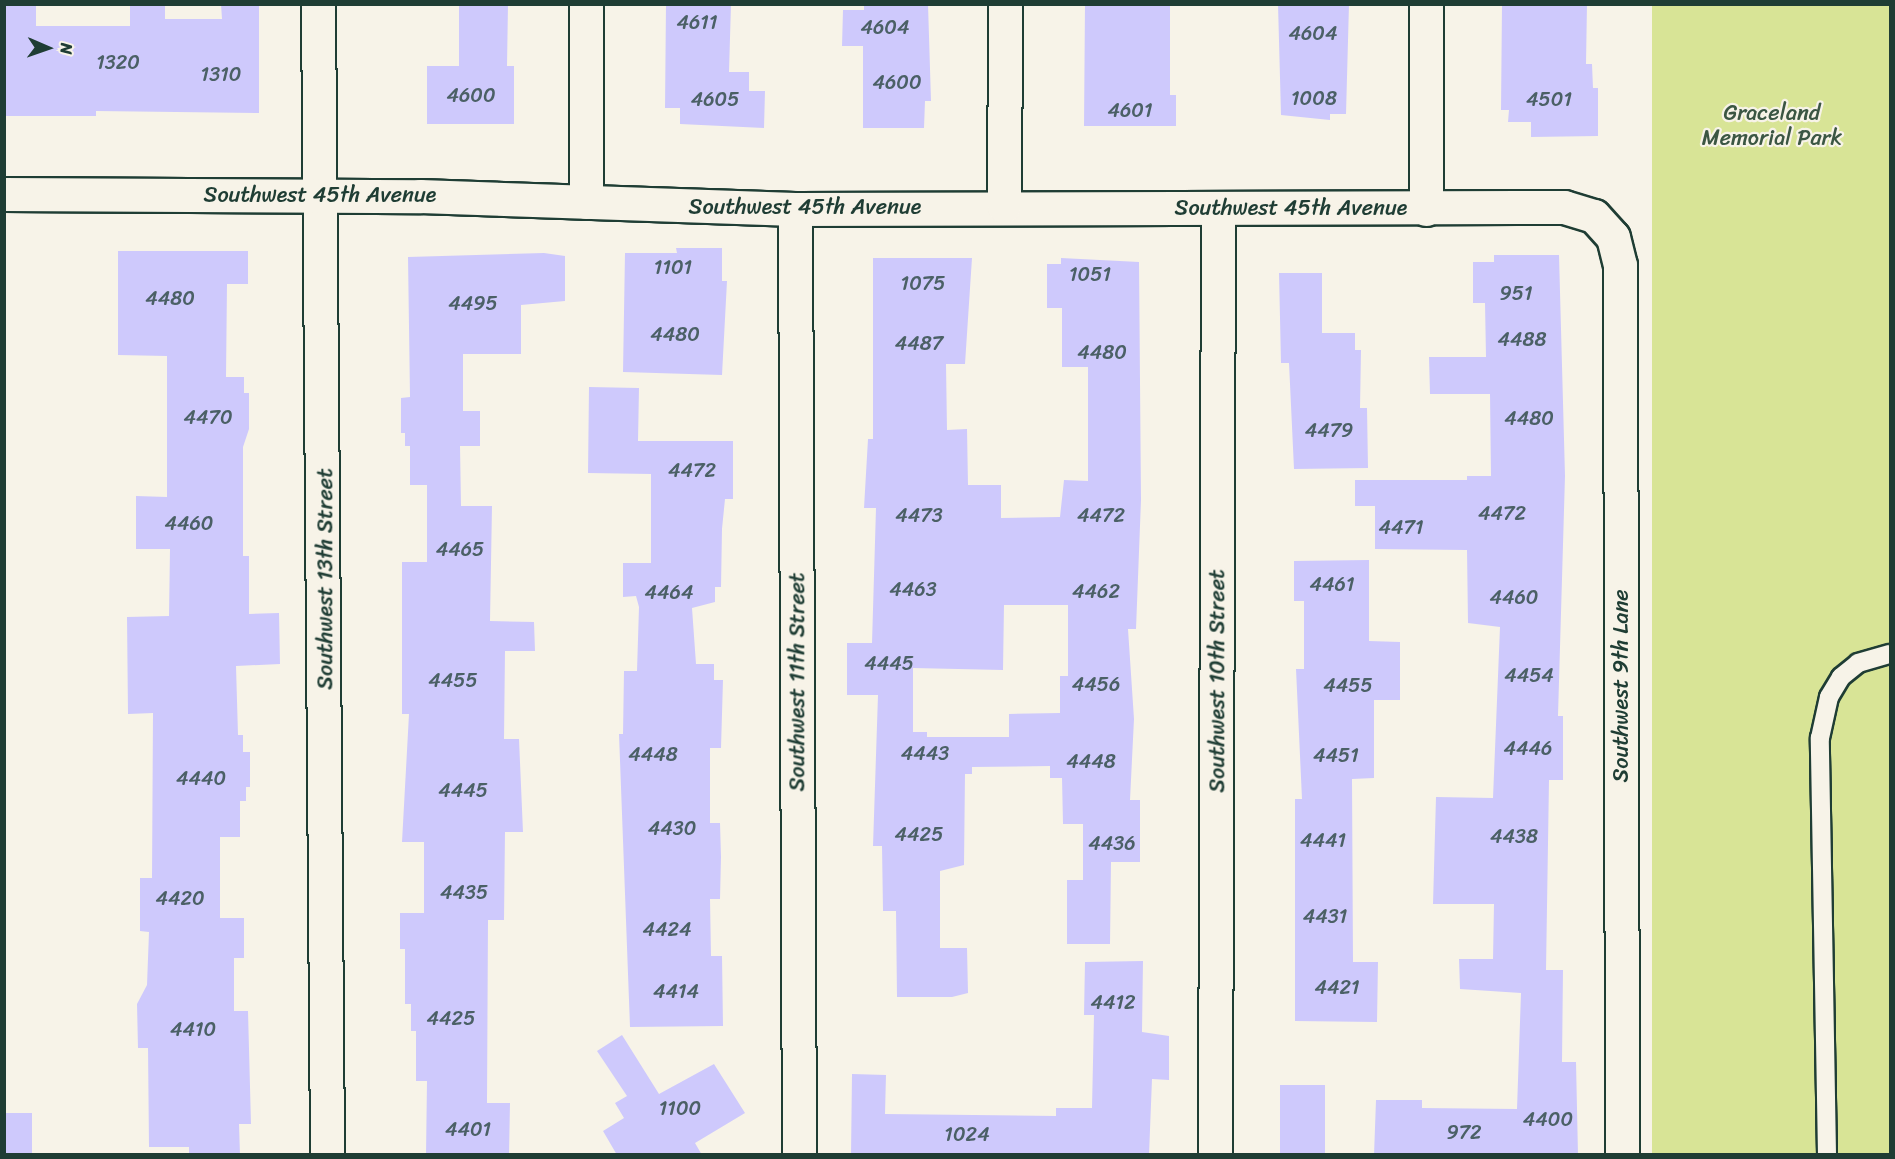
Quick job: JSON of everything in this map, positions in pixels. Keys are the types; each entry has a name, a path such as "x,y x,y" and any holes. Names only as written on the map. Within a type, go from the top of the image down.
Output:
{"street":[{"name":"Southwest 13th Street","path":"318,4 327,1155"},
{"path":"586,4 586,202"},
{"path":"1004,206 1005,4"},
{"path":"1426,4 1426,209"},
{"name":"Southwest 45th Avenue","path":"4,194 320,195 795,209 1004,206 1426,209 1564,207 1579,209 1602,223"},
{"name":"Southwest 10th Street","path":"1215,1155 1218,208"},
{"name":"Southwest 11th Street","path":"795,209 799,1155"},
{"name":"Southwest 9th Lane","path":"1602,223 1613,237 1620,265 1622,1155"}],"lane":[{"path":"1827,1155 1820,738 1828,697 1841,677 1858,663 1890,654"}],"green space":[{"name":"Graceland Memorial Park","path":"1652,5 1890,5 1890,1154 1652,1154"}],"building":[{"path":"4,4 36,4 36,26 130,26 130,4 165,4 165,19 222,19 221,4 259,4 259,113 96,111 96,116 4,116"},
{"path":"459,4 508,4 507,66 514,66 514,124 427,124 427,66 459,66"},
{"path":"666,4 731,4 729,72 749,72 749,91 765,91 764,128 680,124 680,108 665,108"},
{"path":"864,4 928,4 931,101 925,101 924,128 863,128 863,46 842,46 843,10 864,10"},
{"path":"1085,4 1170,4 1170,95 1176,95 1176,126 1084,126"},
{"path":"1278,4 1349,4 1346,114 1330,114 1330,120 1281,115"},
{"path":"1502,4 1587,4 1586,64 1592,64 1593,88 1598,88 1598,136 1531,137 1531,122 1508,122 1509,110 1501,110"},
{"path":"676,248 722,248 722,281 727,281 722,375 623,372 625,253 677,253"},
{"path":"118,251 248,251 248,284 227,284 226,377 244,377 244,393 249,393 249,429 243,447 243,556 249,556 249,614 279,613 280,664 236,666 238,735 243,735 243,752 250,752 250,787 246,787 246,801 240,801 240,837 220,837 220,918 244,918 244,958 234,958 234,1011 248,1011 251,1124 239,1124 240,1155 189,1155 189,1147 149,1147 148,1048 138,1048 137,1004 147,985 149,932 140,931 140,878 152,878 153,713 128,714 127,617 169,616 170,549 136,549 136,496 167,497 167,356 118,355"},
{"path":"544,253 565,256 565,301 521,305 521,354 463,354 463,411 480,411 480,446 460,446 461,506 492,506 490,621 534,622 535,651 505,651 504,739 519,739 523,832 505,832 504,920 488,920 487,1103 510,1103 509,1155 426,1155 427,1081 416,1081 416,1031 411,1031 411,1004 405,1004 405,949 400,949 400,913 424,913 424,842 402,842 409,714 402,714 402,562 427,562 427,485 410,485 410,446 405,446 405,433 401,433 401,398 410,397 408,257"},
{"path":"1494,255 1559,255 1565,476 1558,716 1563,716 1563,780 1549,780 1546,970 1563,970 1562,1062 1576,1062 1578,1155 1374,1155 1376,1100 1422,1100 1422,1108 1517,1109 1521,993 1460,989 1459,959 1493,959 1494,904 1433,904 1436,797 1493,798 1500,627 1468,623 1467,550 1375,549 1375,506 1355,506 1355,480 1467,480 1467,476 1491,476 1490,394 1430,394 1429,357 1486,357 1485,303 1473,303 1473,262 1494,262"},
{"path":"873,258 972,258 965,364 946,364 947,430 967,429 968,485 1001,485 1001,518 1060,517 1064,480 1088,481 1088,367 1062,367 1062,308 1047,308 1047,264 1061,264 1061,258 1139,262 1141,500 1136,629 1128,629 1134,719 1130,800 1140,800 1140,862 1111,862 1110,944 1067,944 1067,880 1083,880 1083,824 1063,824 1062,778 1050,778 1050,766 972,767 972,774 965,774 964,865 940,871 940,948 967,948 968,993 952,997 897,997 896,911 883,911 882,846 873,846 878,695 847,695 847,643 872,643 876,508 864,508 868,439 873,439","holes":["1004,605 1068,605 1068,676 1060,676 1060,713 1009,714 1009,737 927,737 927,732 913,732 913,668 1003,670"]},
{"path":"1279,273 1322,273 1322,333 1355,333 1355,350 1361,350 1360,408 1367,408 1368,468 1294,469 1289,363 1281,363"},
{"path":"589,387 639,388 638,441 733,441 733,499 725,499 721,587 715,587 715,602 692,608 696,664 714,664 714,680 723,680 721,748 710,748 710,823 720,823 720,899 710,899 711,956 722,956 723,1026 630,1027 619,734 623,734 624,671 637,671 639,607 636,596 623,597 623,563 651,563 651,474 588,473"},
{"path":"1369,560 1369,641 1400,642 1400,700 1374,700 1374,778 1352,779 1353,962 1378,962 1377,1022 1295,1021 1295,799 1302,799 1296,669 1304,669 1304,601 1294,601 1294,561"},
{"path":"1143,961 1142,1032 1169,1036 1169,1080 1152,1079 1149,1155 851,1155 852,1074 886,1075 885,1114 1056,1116 1056,1108 1092,1108 1094,1015 1084,1015 1085,962"},
{"path":"622,1035 659,1094 714,1064 745,1113 695,1143 702,1155 617,1155 603,1131 624,1118 615,1103 627,1096 597,1051"},
{"path":"1280,1085 1325,1085 1325,1154 1280,1154"},
{"path":"4,1113 32,1113 32,1154 4,1154"}]}
